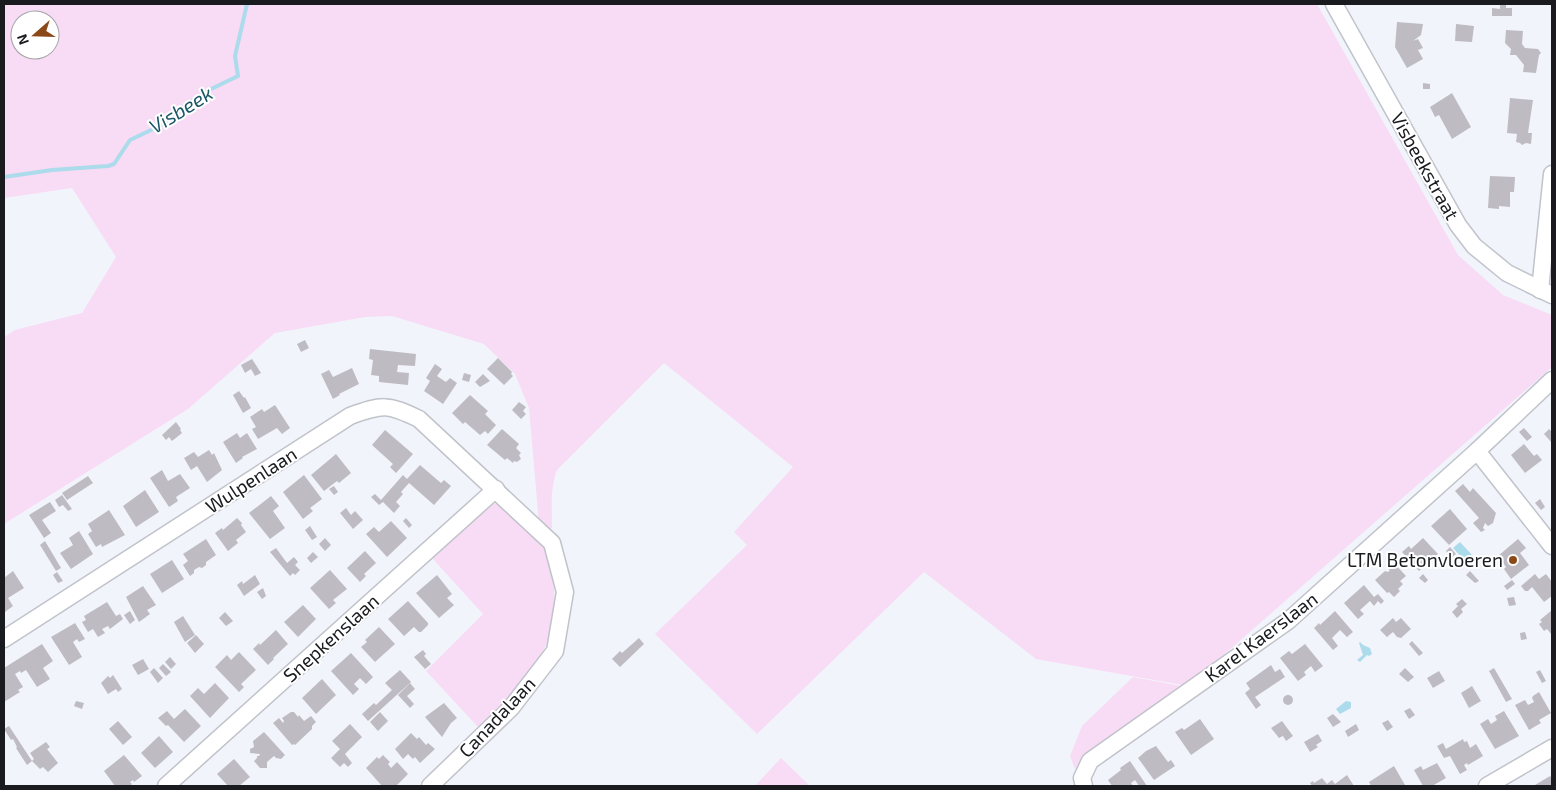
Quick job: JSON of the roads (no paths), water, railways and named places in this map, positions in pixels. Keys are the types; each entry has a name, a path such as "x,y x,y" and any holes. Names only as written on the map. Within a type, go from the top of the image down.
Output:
{"street":[{"name":"Visbeekstraat","path":"1334,4 1458,225 1474,246 1507,273 1546,292"},
{"path":"1546,292 1552,174"},
{"name":"Karel Kaerslaan","path":"1084,786 1082,778 1090,761 1288,621 1477,451 1552,380"},
{"name":"Wulpenlaan","path":"4,639 314,438 350,416 373,407 396,408 419,419 496,489"},
{"path":"1477,451 1552,546"},
{"name":"Snepkenslaan","path":"166,786 496,489"},
{"name":"Canadalaan","path":"430,786 511,708 555,651 565,592 552,543 496,489"},
{"path":"1487,786 1552,748"}],"water":[{"path":"1460,542 1473,556 1466,562 1453,548"},
{"path":"1360,642 1370,648 1372,654 1367,655 1360,662 1357,660 1363,655"},
{"path":"1346,701 1351,702 1351,708 1340,714 1336,709"}],"waterway":[{"name":"Visbeek","path":"4,177 114,164 130,140 166,123 187,104 209,90 238,76 235,56 247,4"}],"place":[{"name":"LTM Betonvloeren","path":"1513,560"}]}
